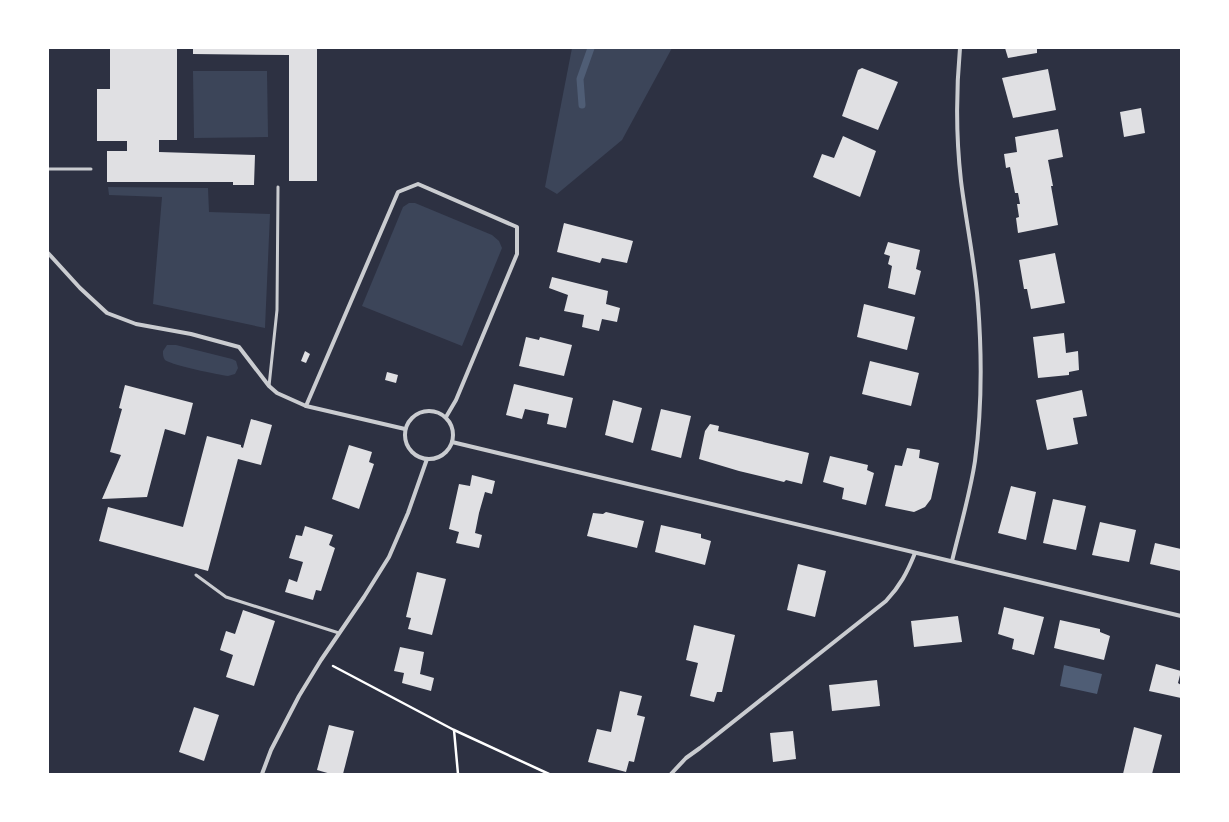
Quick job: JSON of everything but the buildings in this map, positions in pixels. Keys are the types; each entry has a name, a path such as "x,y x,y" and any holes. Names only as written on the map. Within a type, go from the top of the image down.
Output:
{"street":[{"path":"952,561 975,462 981,392 978,302 958,149 957,81 960,48"},
{"path":"306,406 398,192 418,184 517,227 517,254 456,400 446,417"},
{"path":"48,253 80,288 107,313 136,324 191,334 239,347 277,394 306,406 405,429"},
{"path":"426,410 440,413 446,417 450,422 452,429 452,442 450,448 440,457 433,459 418,457 412,452 406,441 405,429 412,417 419,412 426,410"},
{"path":"452,442 1181,616"},
{"path":"262,774 270,750 299,696 389,557 408,513 427,459"},
{"path":"671,774 686,758 886,601 897,589 908,571 915,553"}],"lane":[{"path":"48,169 91,169"},
{"path":"269,386 277,310 278,187"},
{"path":"196,575 226,597 339,633"}],"path":[{"path":"321,660 454,730 549,774"},
{"path":"454,730 458,774"}],"shaded area":[{"path":"572,48 672,48 622,140 557,194 545,187"},
{"path":"193,71 267,71 268,137 194,138"},
{"path":"108,187 208,188 209,212 270,214 265,328 153,304 162,197 109,195"},
{"path":"409,203 415,203 492,235 499,241 502,248 462,346 362,306 403,207"},
{"path":"167,345 176,345 232,359 236,361 238,368 235,374 228,376 169,362 165,360 163,355 163,351"},
{"path":"1064,665 1102,674 1097,694 1060,686"}],"waterway":[{"path":"582,105 580,79 591,48"}]}
